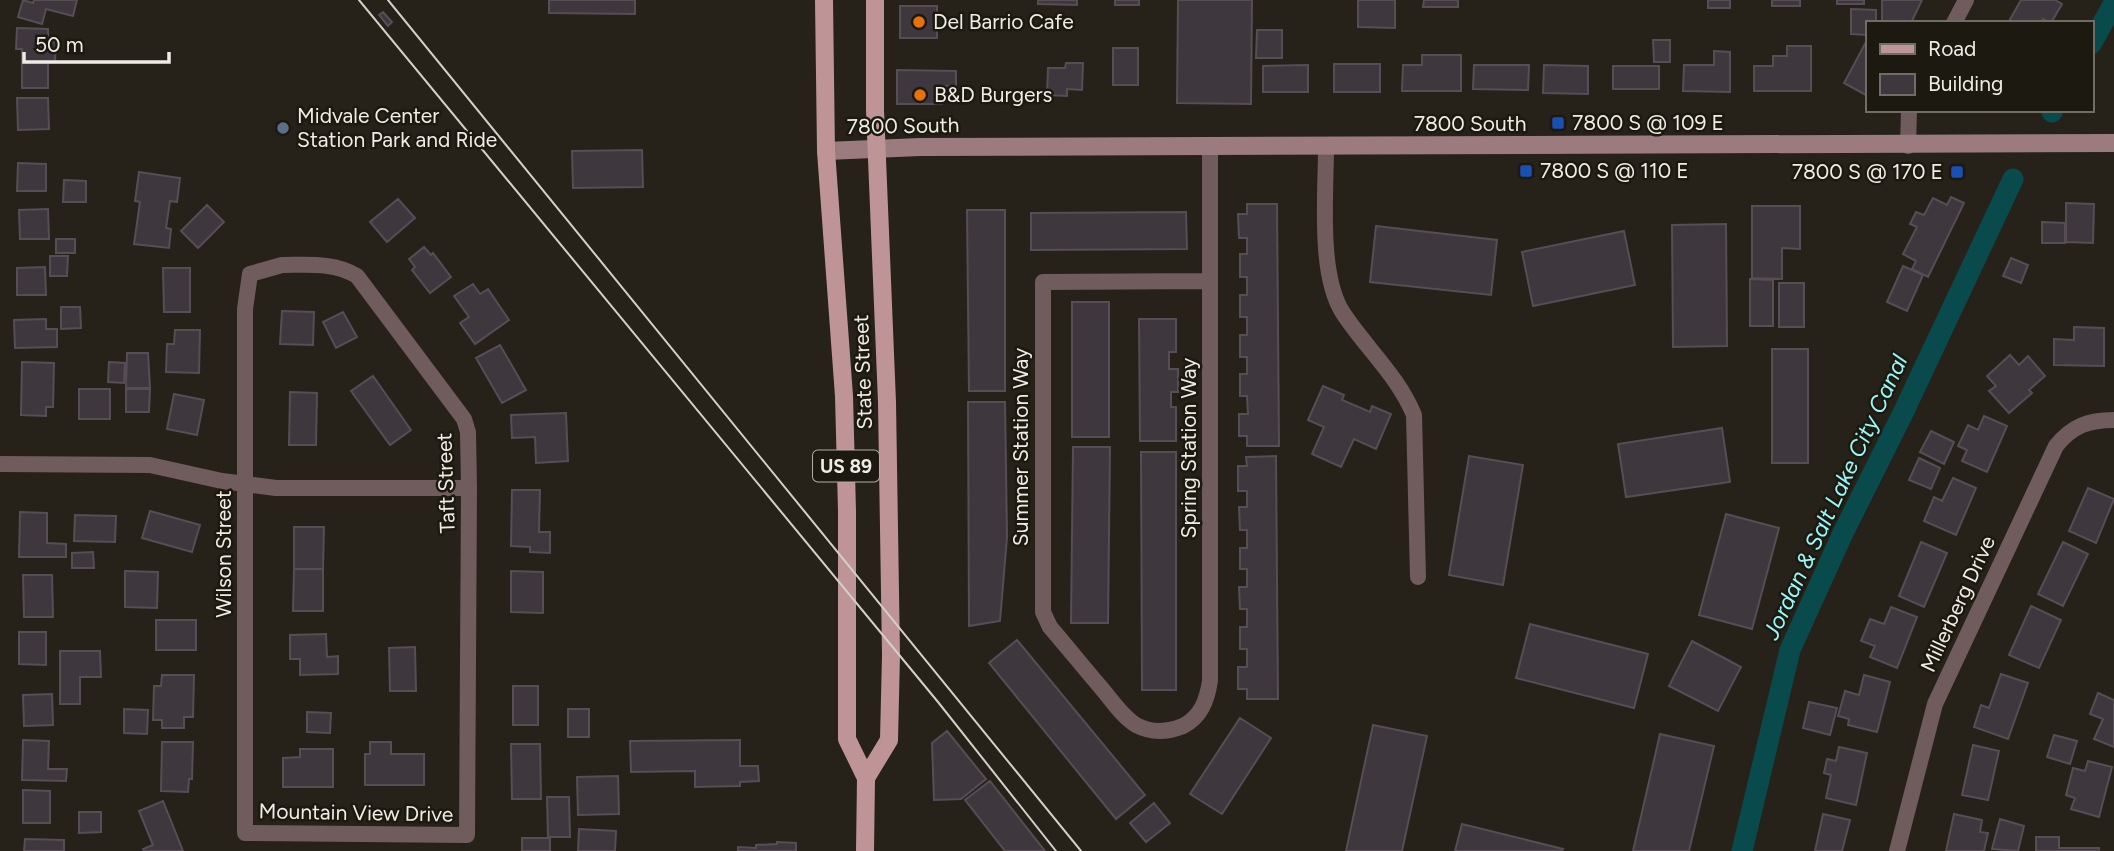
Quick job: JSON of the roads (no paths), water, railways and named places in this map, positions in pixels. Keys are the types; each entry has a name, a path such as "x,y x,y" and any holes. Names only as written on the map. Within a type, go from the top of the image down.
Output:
{"main road":[{"name":"State Street","path":"824,0 826,151 844,396 847,739 866,778 865,851"},
{"name":"State Street","path":"866,778 889,740 891,655 887,402 876,148 875,0"},
{"name":"7800 South","path":"826,151 876,148 2114,144"}],"street":[{"path":"1955,21 1966,0"},
{"path":"1908,146 1909,112"},
{"name":"Spring Station Way","path":"1043,612 1050,627 1120,711 1135,724 1153,731 1172,730 1187,724 1200,713 1208,697 1210,681 1210,147"},
{"path":"1326,148 1326,251 1332,292 1342,312 1405,393 1415,415 1418,577"},
{"name":"Taft Street","path":"250,274 282,265 344,268 357,276 464,419 468,432 469,488 467,835"},
{"name":"Wilson Street","path":"245,833 245,309 250,274"},
{"name":"Summer Station Way","path":"1043,612 1042,282 1210,281"},
{"name":"Millerberg Drive","path":"1897,851 1942,686 2056,446 2066,433 2077,425 2114,420"},
{"path":"0,464 149,465 245,485 276,488 469,488"},
{"name":"Mountain View Drive","path":"245,833 467,835"},
{"path":"330,851 331,834"}],"waterway":[{"name":"Jordan & Salt Lake City Canal","path":"2093,40 2114,3"},
{"name":"Jordan & Salt Lake City Canal","path":"1742,851 1790,650 1843,533 1903,413 2013,179"}],"tram line":[{"path":"359,0 938,702 1056,851"},
{"path":"388,0 1081,851"}],"place":[{"name":"Del Barrio Cafe","path":"919,22"},
{"name":"B&D Burgers","path":"920,95"},
{"name":"7800 S @ 109 E","path":"1558,123"},
{"name":"Midvale Center Station Park and Ride","path":"283,128"},
{"name":"7800 S @ 110 E","path":"1526,171"},
{"name":"7800 S @ 170 E","path":"1957,172"}]}
